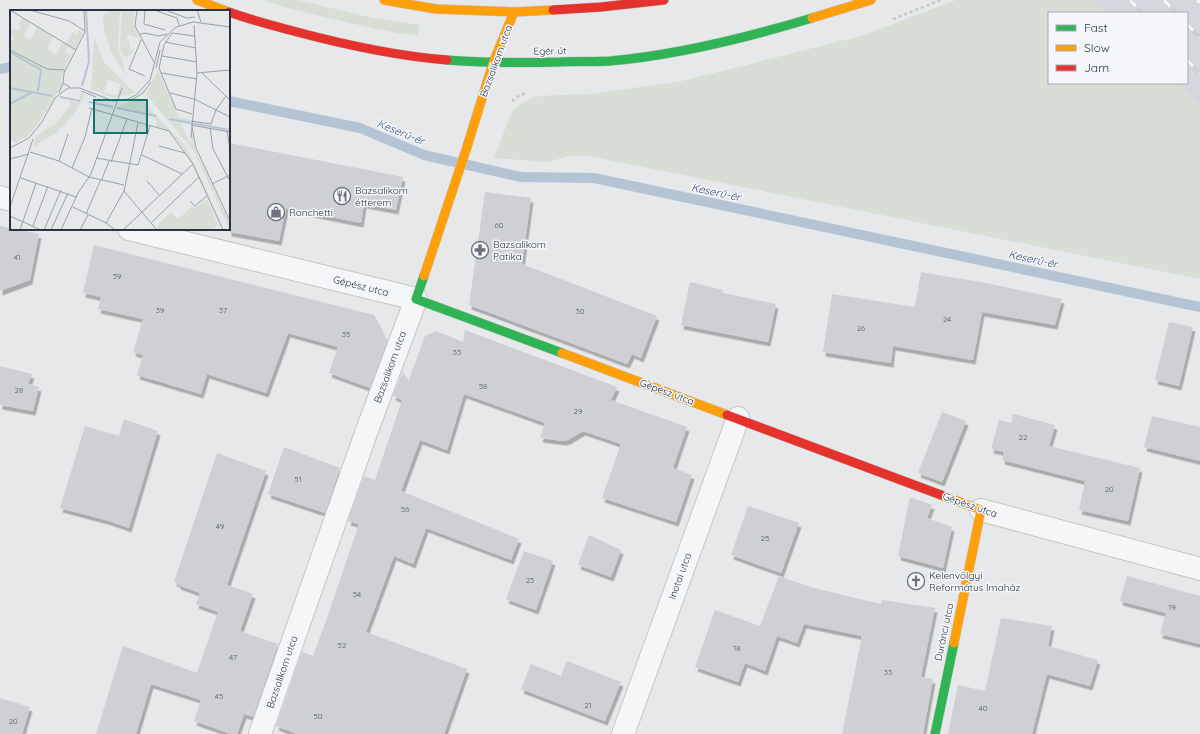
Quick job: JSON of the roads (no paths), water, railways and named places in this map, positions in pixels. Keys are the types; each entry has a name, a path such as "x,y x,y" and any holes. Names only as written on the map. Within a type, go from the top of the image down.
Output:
{"street":[{"name":"Egér út","path":"197,0 223,10"},
{"path":"384,0 436,9 517,6 601,8 664,0"},
{"name":"Egér út","path":"230,13 250,20 333,41 408,56 429,59 493,63 617,60 675,51 737,38 802,21 871,0"},
{"name":"Bazsalikom utca","path":"260,734 366,433 416,299 453,190 493,63 517,6"},
{"path":"0,197 10,200"},
{"name":"Gépész utca","path":"133,230 416,299 465,316 981,510 1200,569"},
{"name":"Inotai utca","path":"622,734 738,418"},
{"name":"Duránci utca","path":"935,734 981,510"}],"waterway":[{"name":"Keserű-ér","path":"0,69 10,67"},
{"name":"Keserű-ér","path":"230,101 360,128 424,155 521,177 594,178 1200,307"}],"railway":[{"path":"1130,0 1141,12"},
{"path":"1164,0 1175,12"},
{"path":"1197,0 1200,3"},
{"path":"1188,25 1200,38"},
{"path":"1188,61 1200,74"}],"place":[{"name":"Bazsalikom étterem","path":"342,196"},
{"name":"Ronchetti","path":"276,212"},
{"name":"Bazsalikom Patika","path":"480,250"},
{"name":"Kelenvölgyi Református Imaház","path":"916,581"}]}
